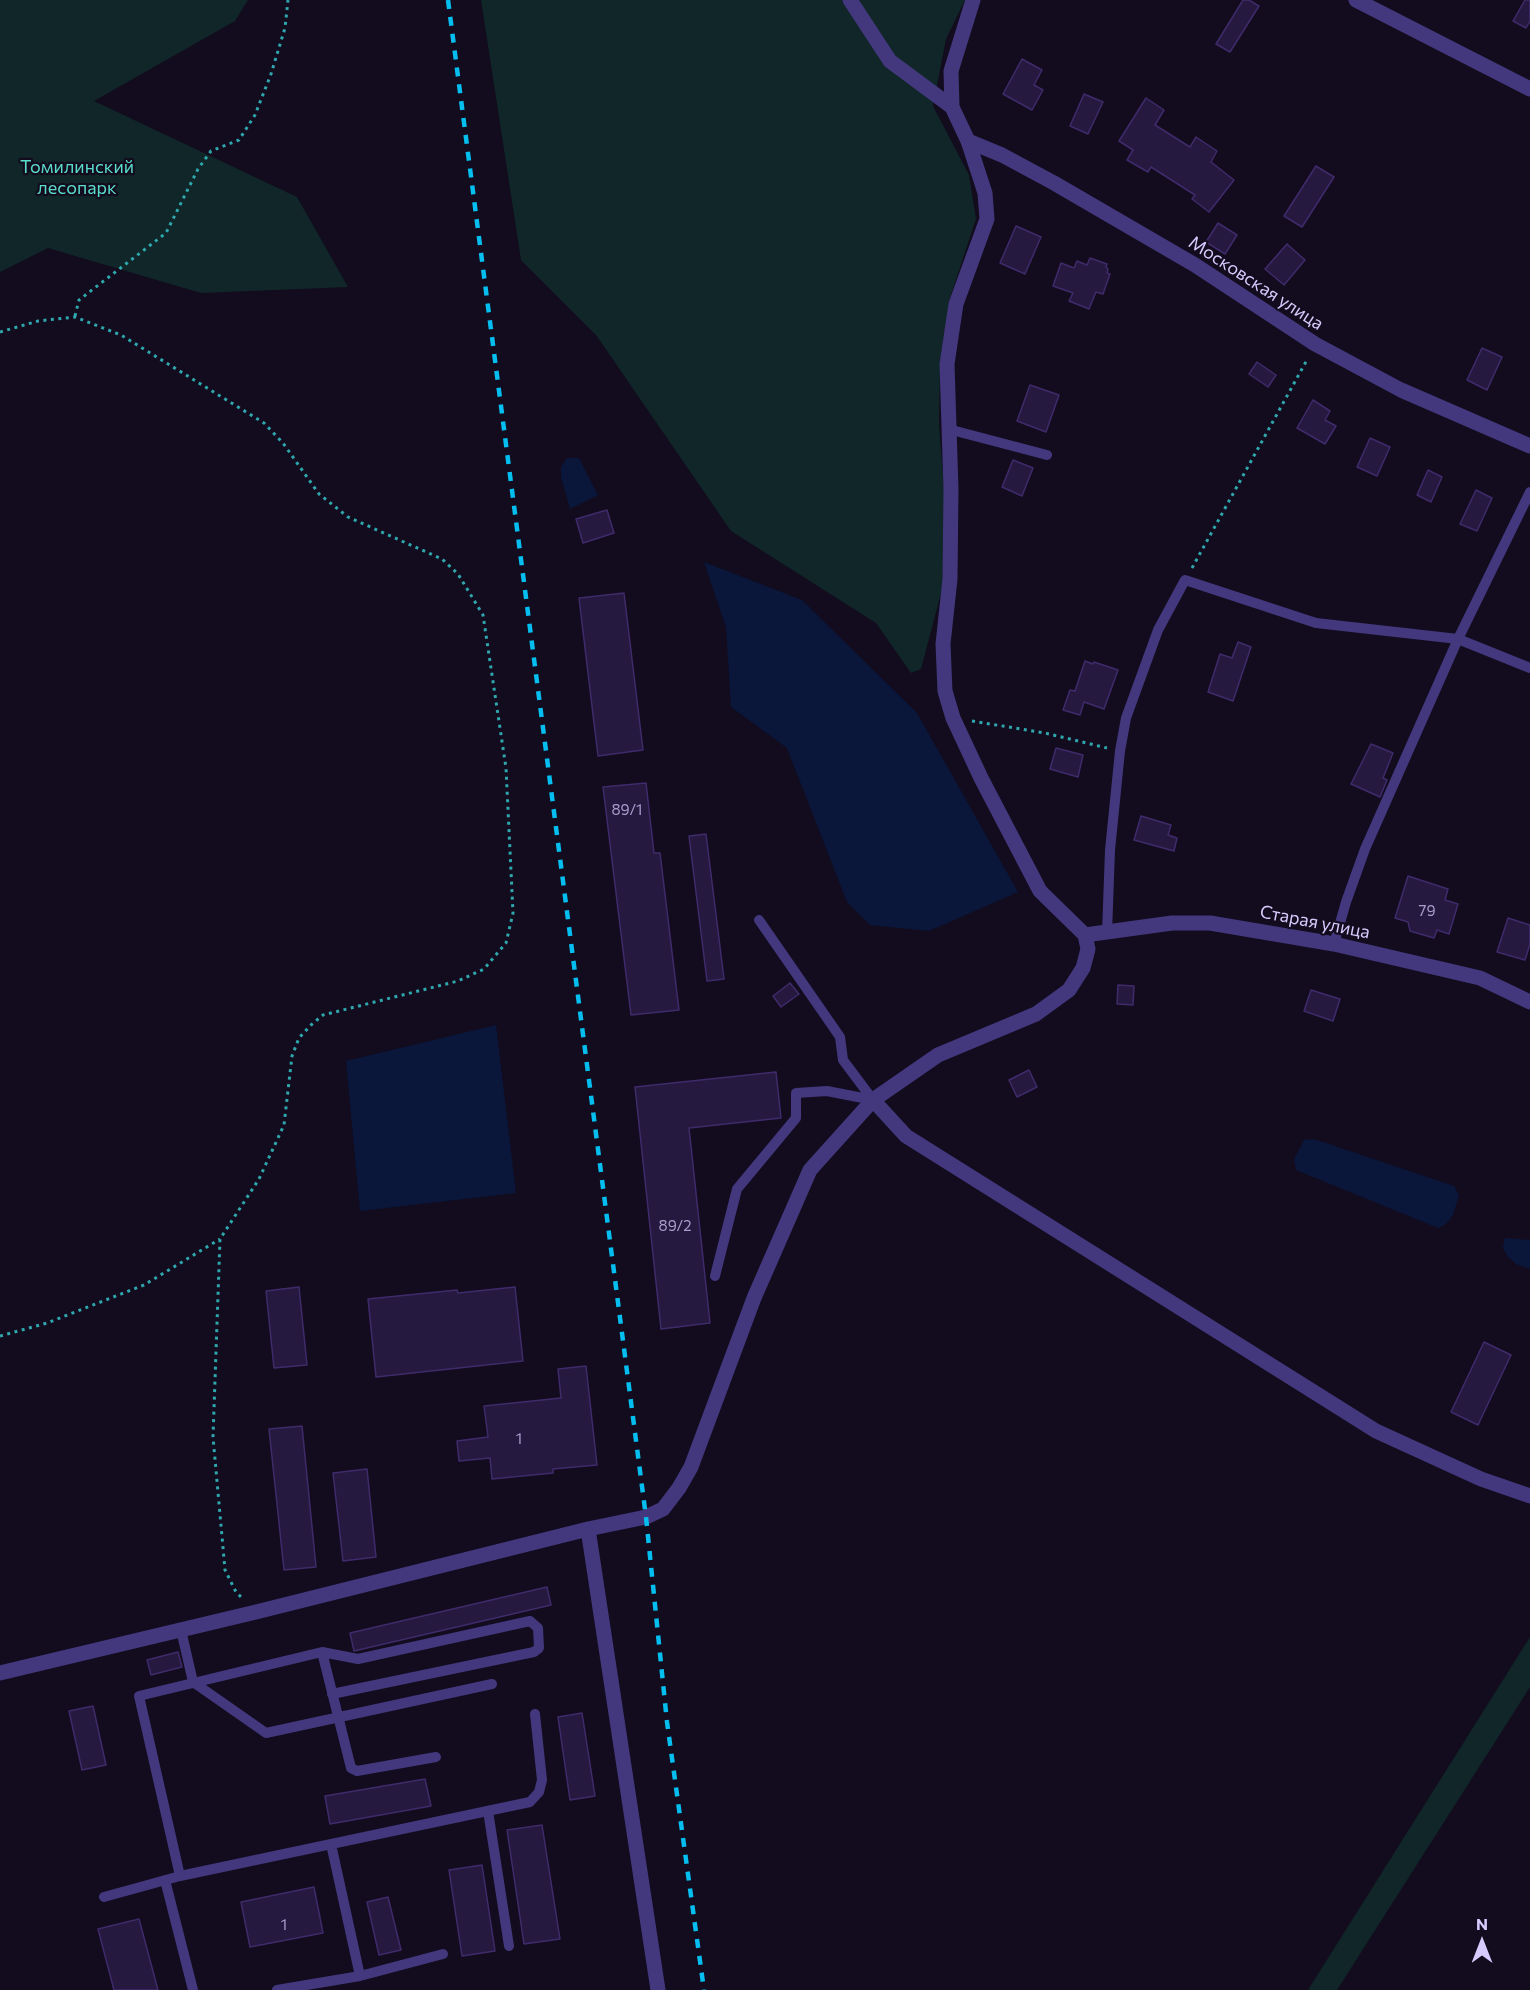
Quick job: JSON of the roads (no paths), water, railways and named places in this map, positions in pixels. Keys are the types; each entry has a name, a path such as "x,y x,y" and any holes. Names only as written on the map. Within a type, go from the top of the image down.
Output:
{"street":[{"path":"850,0 890,61 952,107"},
{"path":"0,1673 588,1529 646,1517 663,1509 691,1467 754,1298 810,1170 873,1100 938,1055 1036,1014 1069,990 1083,968 1089,949 1085,935 1040,891 981,778 953,718 945,691 944,644 950,579 951,489 947,364 956,304 987,219 985,193 968,141 952,107 951,71 973,0"},
{"path":"1356,0 1530,89"},
{"name":"Московская улица","path":"968,141 1002,155 1195,265 1315,344 1401,390 1530,446"},
{"name":"Старая улица","path":"1085,935 1172,923 1210,923 1334,944 1480,978 1530,1002"},
{"path":"873,1100 906,1136 1376,1431 1481,1479 1530,1496"},
{"path":"588,1529 658,1990"}],"lane":[{"path":"948,429 1047,455"},
{"path":"1334,944 1365,849 1458,639 1530,492"},
{"path":"1107,933 1110,850 1120,751 1126,718 1158,630 1185,580 1316,623 1458,639 1530,668"},
{"path":"759,920 840,1037 843,1060 873,1100"},
{"path":"715,1276 737,1189 796,1118 796,1093 827,1091 873,1100"},
{"path":"180,1876 139,1696 322,1652 358,1659 530,1621 538,1628 539,1648 534,1652 332,1694"},
{"path":"181,1630 194,1682 266,1733 492,1684"},
{"path":"322,1652 351,1768 357,1771 436,1756"},
{"path":"104,1898 180,1876 530,1802 539,1792 542,1780 535,1713"},
{"path":"488,1811 509,1946"},
{"path":"331,1844 360,1976"},
{"path":"165,1880 193,1990"},
{"path":"277,1990 360,1976 443,1954"}],"water":[{"path":"567,458 579,458 598,495 570,509 561,477 561,467"},
{"path":"704,562 802,600 917,713 1018,892 929,931 870,925 847,902 787,748 731,707 726,627"},
{"path":"496,1025 516,1193 360,1211 346,1061"},
{"path":"1314,1139 1454,1186 1459,1195 1453,1215 1446,1224 1438,1228 1296,1170 1294,1159 1304,1140"},
{"path":"1505,1238 1530,1240 1530,1269 1516,1264 1508,1257 1503,1248"}],"railway":[{"path":"448,0 646,1517 667,1722 704,1990"}],"park label":[{"name":"Томилинский лесопарк","path":"77,177"}]}
